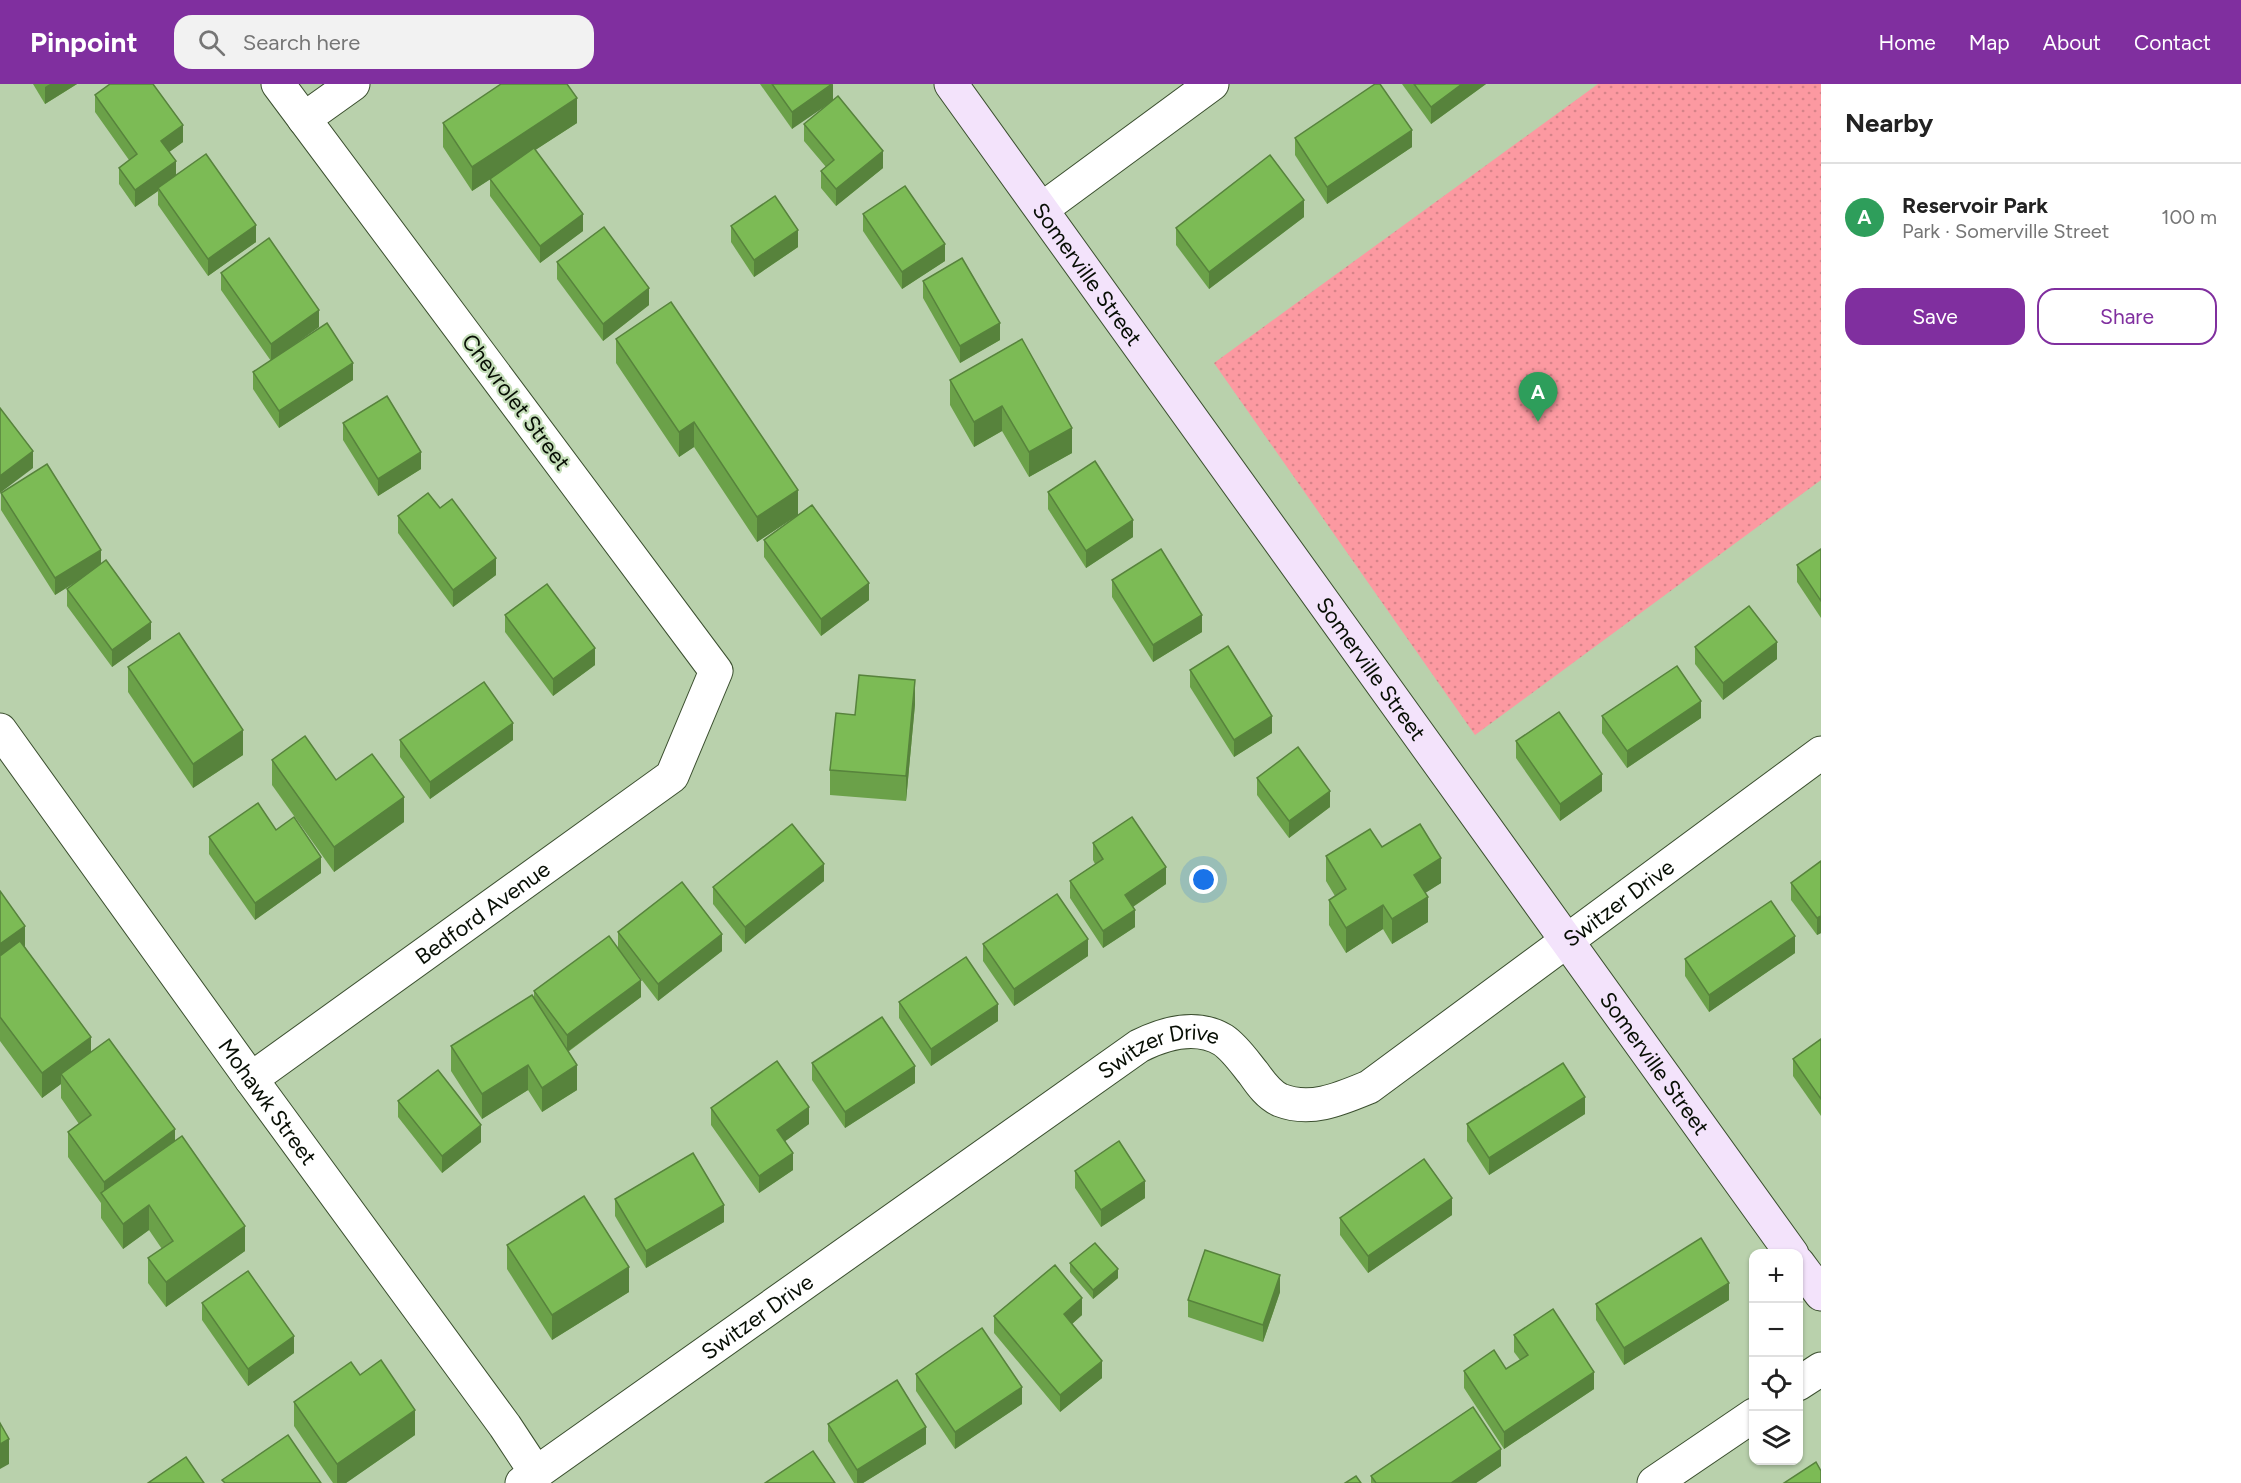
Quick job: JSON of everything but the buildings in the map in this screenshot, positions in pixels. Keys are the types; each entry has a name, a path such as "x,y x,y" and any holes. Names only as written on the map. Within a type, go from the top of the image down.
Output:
{"street":[{"name":"Chevrolet Street","path":"278,84 716,671 692,728"},
{"path":"304,119 353,84"},
{"name":"Somerville Street","path":"951,84 1788,1249"},
{"path":"1042,209 1212,84"},
{"name":"Bedford Avenue","path":"251,1080 672,776 692,728"},
{"name":"Mohawk Street","path":"0,730 251,1080 498,1416 529,1478"},
{"name":"Switzer Drive","path":"529,1478 1139,1046 1157,1037 1173,1033 1192,1031 1210,1034 1224,1041 1236,1052 1266,1089 1278,1099 1313,1106 1338,1100 1369,1087 1821,753"},
{"path":"1803,1270 1821,1294"},
{"path":"1803,1381 1821,1369"},
{"path":"1654,1483 1749,1418"}],"shaded area":[{"path":"1598,84 1821,84 1821,480 1475,735 1214,363"}],"place":[{"name":"Reservoir Park","path":"1538,422"}]}
